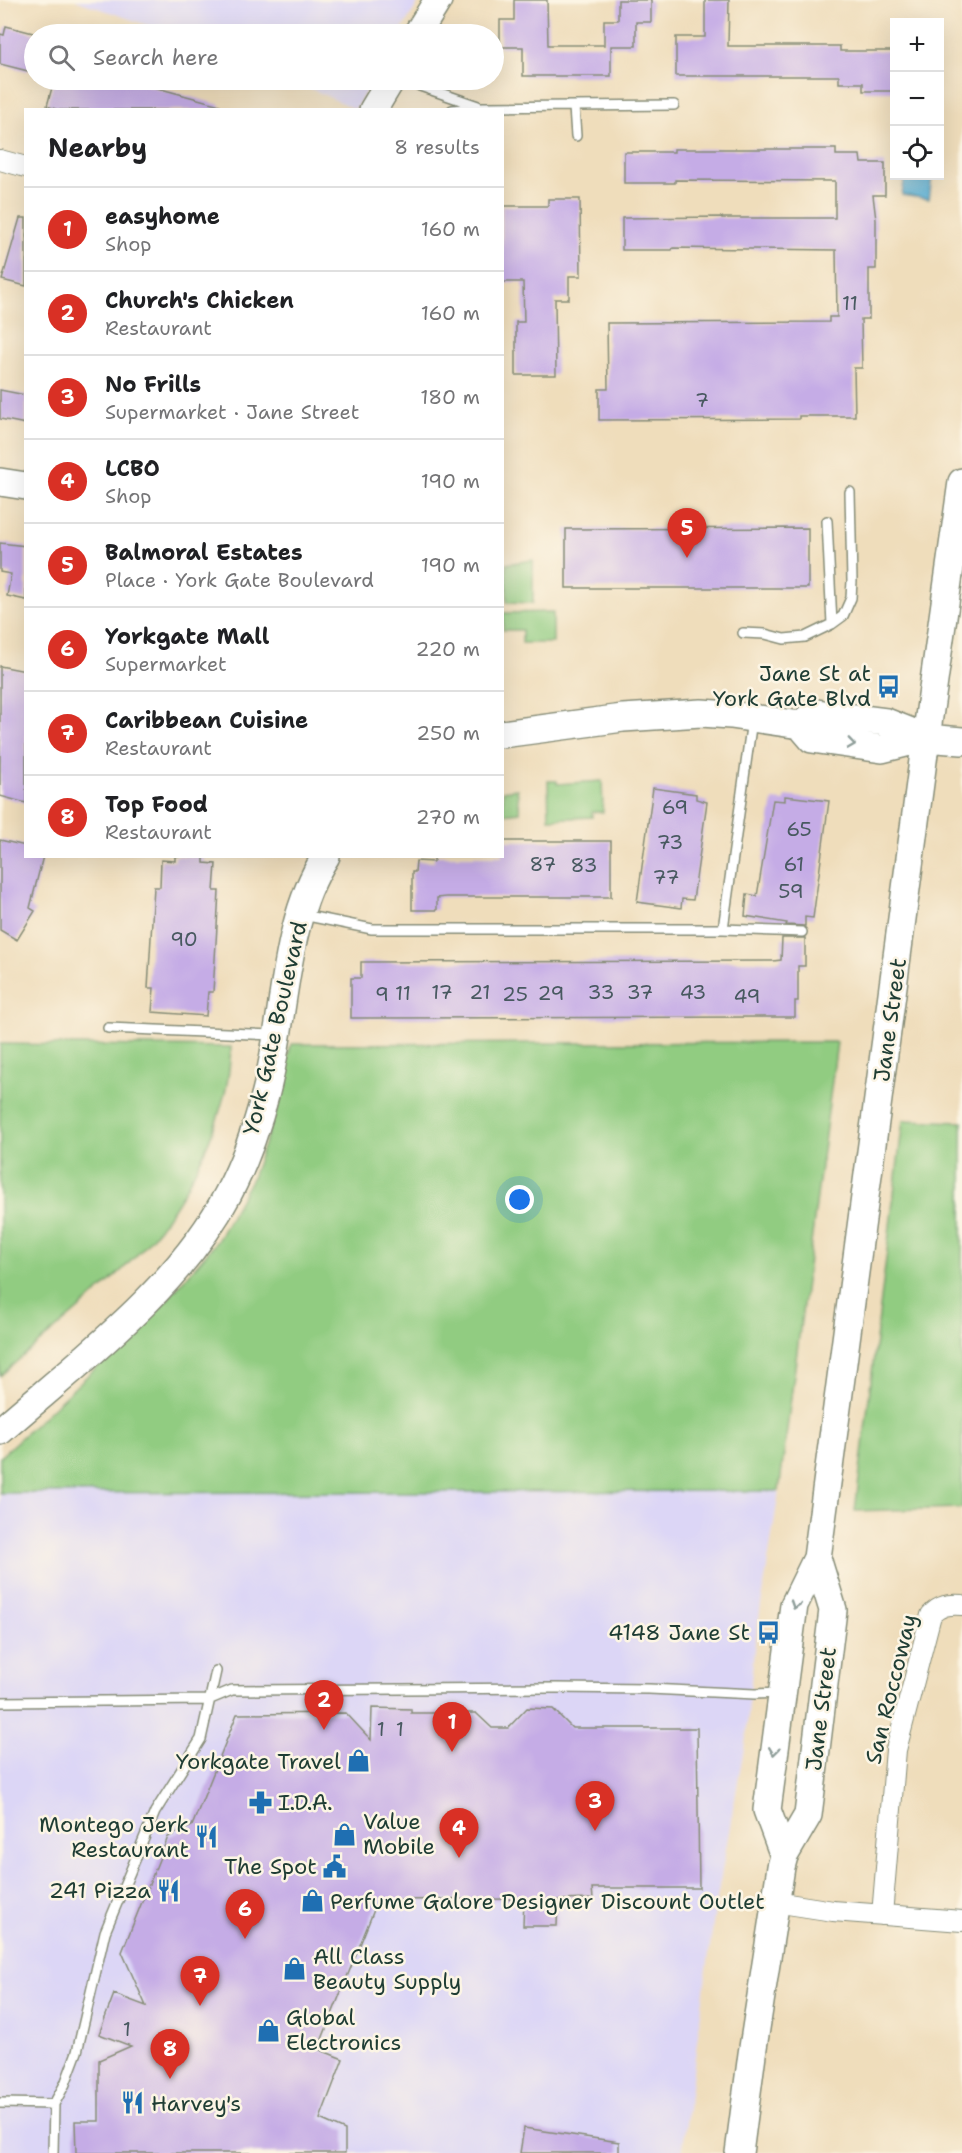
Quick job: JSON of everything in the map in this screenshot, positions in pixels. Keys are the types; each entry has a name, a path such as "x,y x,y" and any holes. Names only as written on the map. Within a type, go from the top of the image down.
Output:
{"main road":[{"path":"423,24 438,0"},
{"path":"374,108 385,90"},
{"path":"0,482 24,486"},
{"name":"Jane Street","path":"784,1856 768,1810 782,1693 794,1605 817,1558 962,482"},
{"path":"504,734 667,714 700,713 800,725 812,739 882,749 926,738 962,741"},
{"name":"York Gate Boulevard","path":"0,1431 150,1298 195,1246 228,1194 254,1134 267,1089 300,914 314,874 325,858"},
{"name":"Jane Street","path":"739,2153 753,2045 784,1856 808,1815 833,1610 817,1558"},
{"path":"782,1693 822,1697"}],"street":[{"path":"0,160 24,166"},
{"name":"San Roccoway","path":"882,1915 896,1750 931,1615 938,1608 962,1605"},
{"path":"775,1902 833,1911 962,1921"}],"lane":[{"path":"432,90 483,107"},
{"path":"473,108 674,105"},
{"path":"574,107 576,136"},
{"path":"742,633 765,634 784,639 805,637 843,616 851,598 850,492"},
{"path":"827,521 832,624"},
{"path":"723,928 752,718"},
{"path":"300,914 372,929 723,928 802,932"},
{"path":"108,1028 276,1035"},
{"path":"53,2153 54,2104 65,2084 77,2052 105,1932 155,1812 201,1739 216,1671"},
{"path":"0,1702 208,1700 232,1690 556,1688 782,1693"},
{"path":"0,2103 54,2104"}],"shaded area":[{"path":"75,0 420,0 405,24 144,24"},
{"path":"314,90 367,90 356,108"},
{"path":"779,1491 754,1649 746,1737 715,1909 682,2153 0,2153 0,1493"}],"green space":[{"path":"533,560 533,603 507,602 506,564"},
{"path":"553,612 553,643 522,643 522,630 504,630 504,613"},
{"path":"548,781 557,781 557,784 602,781 603,812 592,812 592,817 549,819"},
{"path":"517,789 520,812 504,814 504,791"},
{"path":"837,1042 779,1491 0,1493 0,1457 161,1307 217,1241 252,1178 278,1106 291,1044"},
{"path":"0,1044 231,1047 226,1087 218,1116 199,1163 174,1207 144,1247 112,1280 0,1376"},
{"path":"903,1120 962,1122 962,1508 855,1511"}],"water":[{"path":"904,180 931,180 929,199 902,195"}],"building":[{"path":"514,0 547,0 548,45 604,45 604,20 618,20 618,0 651,0 651,22 636,22 636,46 611,46 611,76 523,76 523,47 504,47 504,24 500,24 500,20 514,20"},
{"path":"705,0 729,0 728,46 840,46 840,51 890,51 890,91 863,91 863,83 839,83 839,76 676,76 676,37 705,37"},
{"path":"6,26 24,31 24,70 0,64 0,34 4,35"},
{"path":"51,90 165,90 220,105 219,108 52,108 47,106"},
{"path":"674,149 836,149 836,155 860,155 861,163 885,163 885,195 873,195 876,220 876,269 869,269 869,319 861,319 862,368 854,368 855,416 799,416 799,419 599,420 599,389 608,389 607,323 829,322 829,317 837,317 836,250 673,248 672,250 622,250 622,218 835,218 835,181 675,180 675,183 624,183 624,152 674,152"},
{"path":"548,199 580,199 581,276 569,276 569,299 555,299 556,375 516,375 516,322 524,322 523,282 504,282 504,206 548,206"},
{"path":"20,218 24,218 24,286 2,280"},
{"path":"0,390 24,395 24,424 0,419"},
{"path":"808,528 808,588 566,588 566,529"},
{"path":"0,543 24,546 24,600 7,596 11,574 0,572"},
{"path":"0,666 24,671 24,802 0,796"},
{"path":"653,788 696,794 696,799 707,802 693,900 682,899 681,908 637,902"},
{"path":"785,796 829,801 813,918 805,917 805,926 786,925 787,923 745,916 747,894 757,896 773,800 785,801"},
{"path":"0,840 24,846 24,858 42,858 30,908 35,911 17,940 0,930"},
{"path":"504,841 611,841 611,897 446,897 437,898 437,910 412,910 412,872 415,872 416,861 434,862 434,858 504,858"},
{"path":"175,858 204,858 204,863 216,864 214,891 219,891 213,992 208,992 206,1016 152,1012 154,988 148,988 154,887 160,887 161,860 175,861"},
{"path":"782,938 805,938 805,966 798,966 798,1001 795,1001 795,1017 351,1018 351,978 361,978 361,962 773,961 781,960"},
{"path":"372,1708 411,1709 411,1713 476,1713 492,1728 508,1728 527,1708 553,1709 572,1728 697,1728 699,1888 592,1888 593,1899 558,1900 557,1926 523,1926 524,1899 378,1900 318,2049 343,2059 320,2119 345,2130 345,2153 76,2153 75,2121 99,2121 99,2060 131,2046 99,2034 114,1994 146,2006 122,1952 168,1837 192,1826 237,1714 346,1713 371,1740"},
{"path":"524,2128 619,2142 619,2153 520,2153"}],"place":[{"name":"Balmoral Estates","path":"687,558"},
{"name":"Jane St at York Gate Blvd","path":"889,686"},
{"name":"4148 Jane St","path":"768,1632"},
{"name":"Church's Chicken","path":"324,1730"},
{"name":"easyhome","path":"452,1752"},
{"name":"Yorkgate Travel","path":"359,1761"},
{"name":"I.D.A.","path":"260,1802"},
{"name":"No Frills","path":"595,1831"},
{"name":"Value Mobile","path":"345,1834"},
{"name":"Montego Jerk Restaurant","path":"207,1837"},
{"name":"LCBO","path":"459,1858"},
{"name":"The Spot","path":"335,1866"},
{"name":"241 Pizza","path":"169,1890"},
{"name":"Perfume Galore Designer Discount Outlet","path":"312,1901"},
{"name":"Yorkgate Mall","path":"245,1939"},
{"name":"All Class Beauty Supply","path":"295,1969"},
{"name":"Caribbean Cuisine","path":"200,2006"},
{"name":"Global Electronics","path":"268,2030"},
{"name":"Top Food","path":"170,2079"},
{"name":"Harvey's","path":"133,2103"}]}
